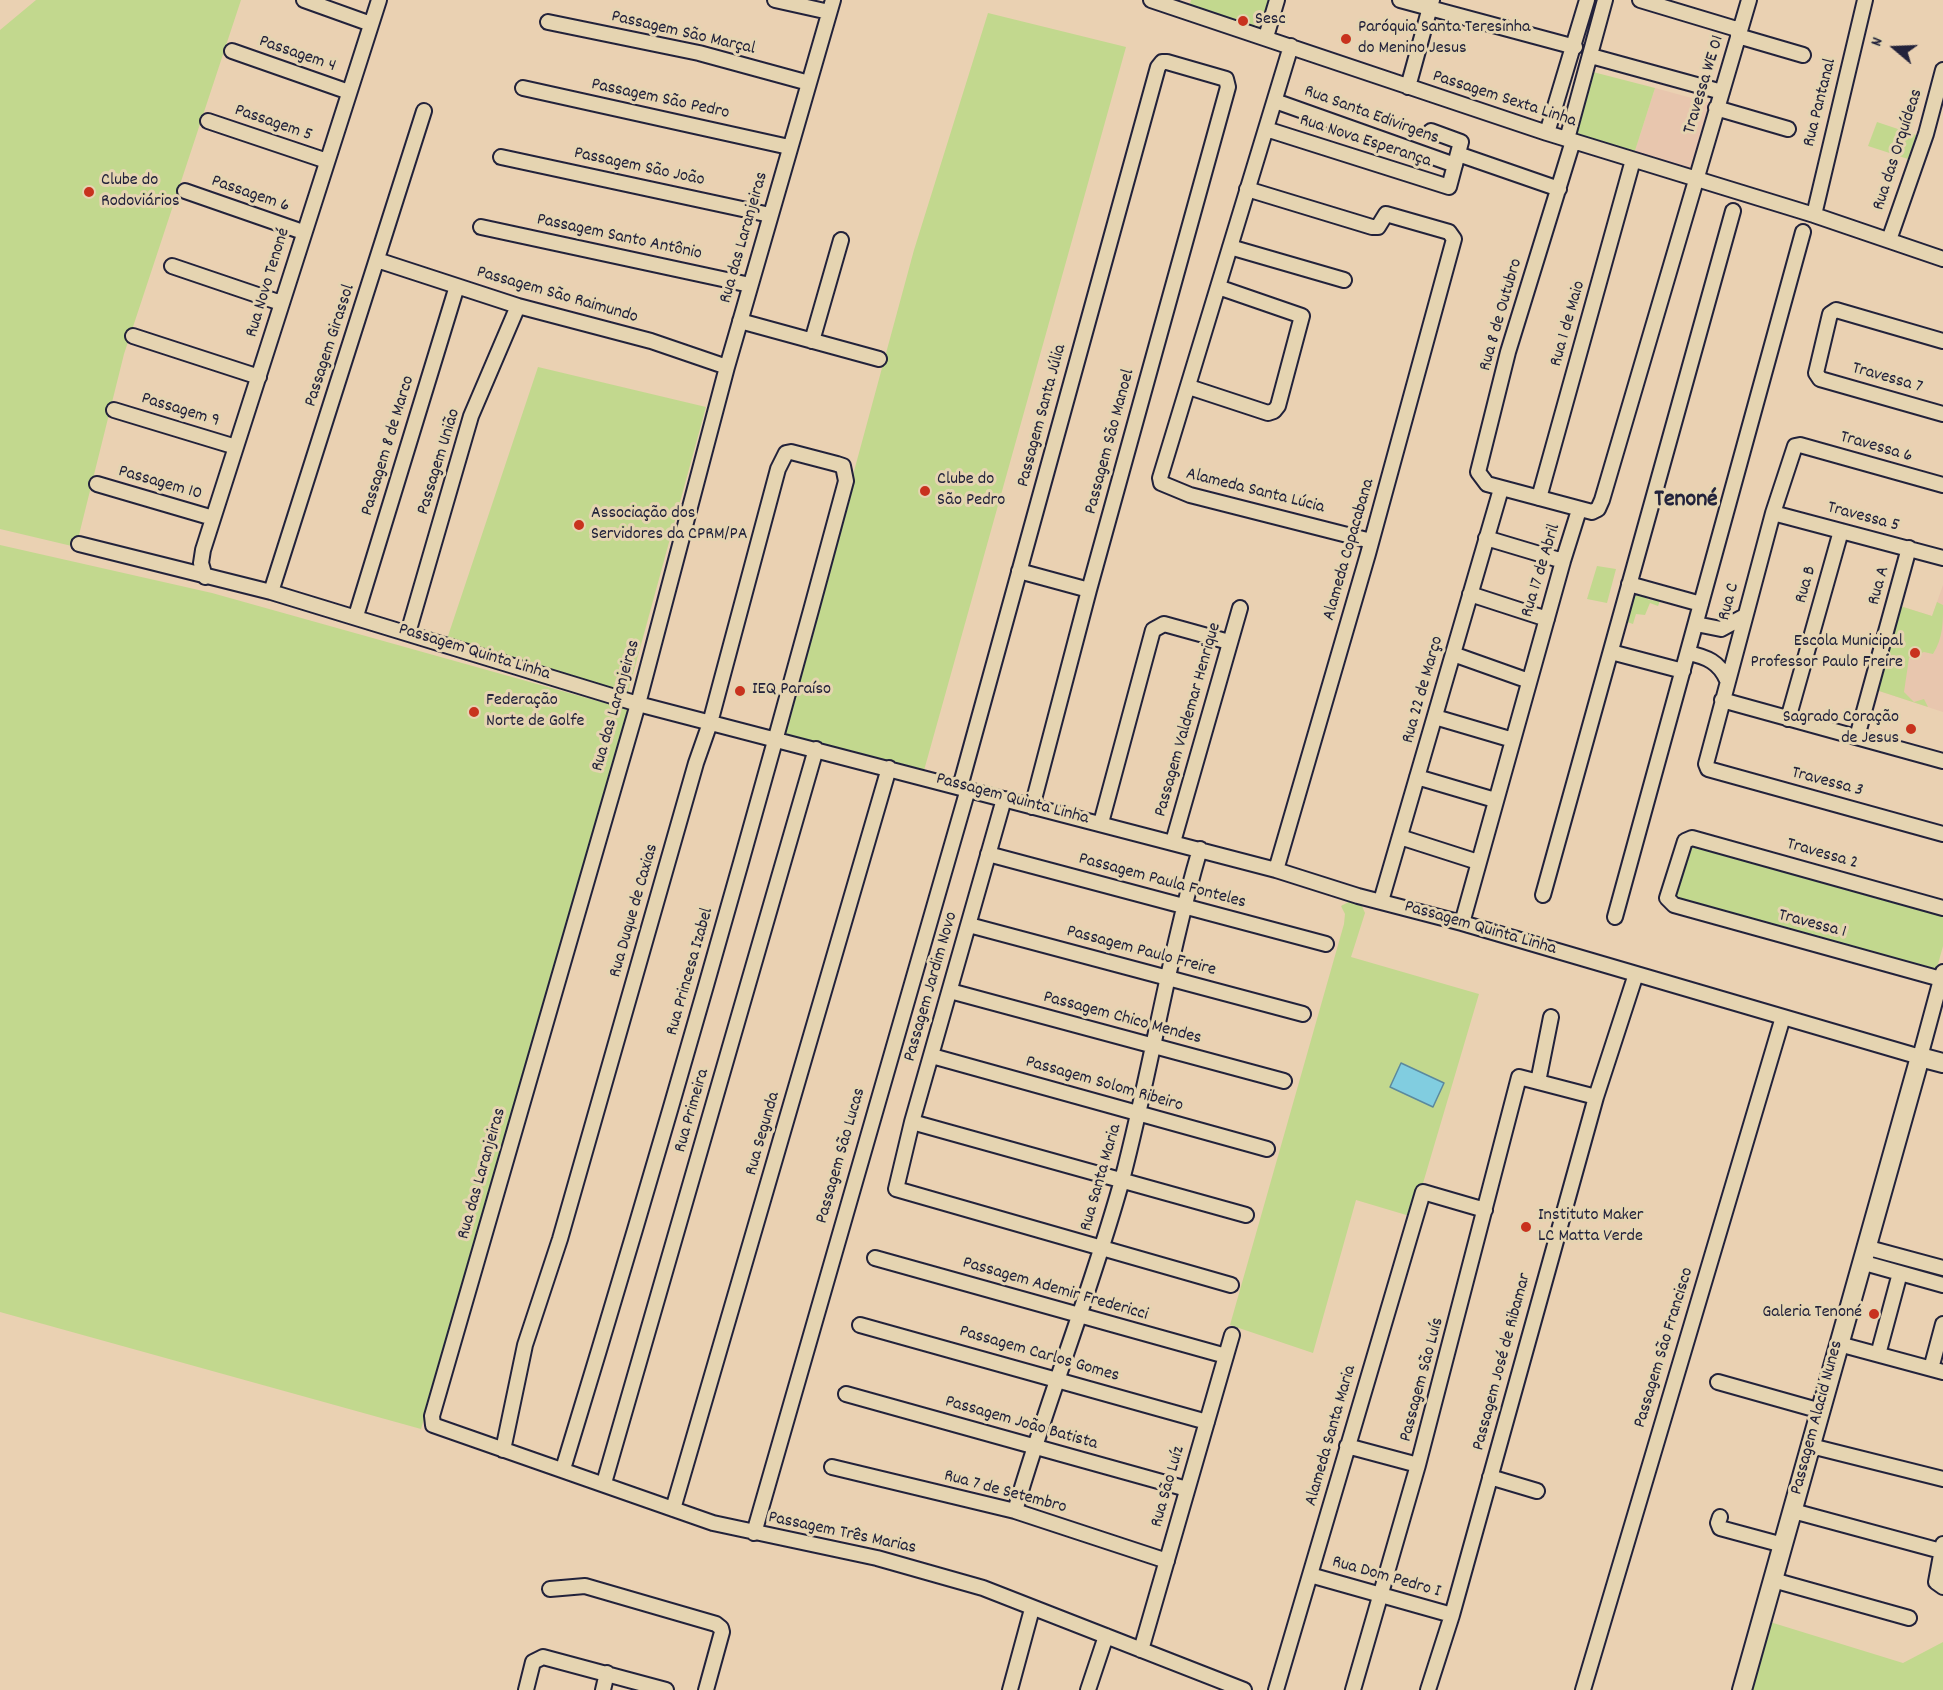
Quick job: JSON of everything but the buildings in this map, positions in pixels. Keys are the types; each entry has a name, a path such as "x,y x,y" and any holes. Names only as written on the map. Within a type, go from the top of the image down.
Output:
{"main road":[{"name":"Passagem Quinta Linha","path":"1920,1057 1943,1063"},
{"name":"Passagem Alacid Nunes","path":"1742,1690 1920,1057"}],"street":[{"path":"304,0 371,24"},
{"name":"Rua Novo Tenoné","path":"205,577 201,563 213,518 379,0"},
{"path":"775,0 831,6"},
{"name":"Passagem Sexta Linha","path":"1151,0 1548,133 1814,215 1943,259"},
{"path":"1266,37 1277,0"},
{"path":"1400,0 1431,4 1575,47"},
{"path":"1548,133 1587,0"},
{"name":"Rua 8 de Outubro","path":"1501,489 1487,484 1478,472 1508,352 1559,189 1605,0"},
{"path":"1640,0 1803,55"},
{"name":"Travessa WE 01","path":"1695,180 1749,0"},
{"name":"Rua Pantanal","path":"1814,215 1865,0"},
{"path":"1408,87 1431,4"},
{"name":"Rua das Laranjeiras","path":"432,1422 638,704 727,367 831,6"},
{"name":"Passagem São Marçal","path":"548,22 699,53 809,83"},
{"path":"1218,287 1302,316 1278,406 1268,413 1189,387 1218,287 1247,189 1291,46"},
{"name":"Passagem 4","path":"232,51 349,93"},
{"path":"1591,56 1722,92"},
{"name":"Passagem Santa Júlia","path":"964,788 1019,571 1158,67 1162,62 1167,62"},
{"name":"Passagem São Manoel","path":"1032,807 1089,590 1228,87 1226,79 1222,77 1167,62"},
{"name":"Rua das Orquídeas","path":"1889,240 1926,134 1943,70"},
{"name":"Passagem São Pedro","path":"523,88 789,147"},
{"name":"Rua Santa Edivirgens","path":"1275,100 1457,159 1559,189"},
{"path":"1716,108 1788,129"},
{"name":"Passagem Girassol","path":"271,592 424,111"},
{"name":"Passagem 5","path":"208,121 327,161"},
{"name":"Rua Nova Esperança","path":"1266,129 1447,187 1451,184 1457,159"},
{"path":"1431,131 1459,140 1461,144 1457,159"},
{"name":"Passagem São João","path":"501,157 770,215"},
{"name":"Rua 1 de Maio","path":"1539,498 1633,160"},
{"name":"Rua 17 de Abril","path":"1462,923 1494,800 1563,561 1579,510 1592,512 1598,509 1602,500 1695,180"},
{"name":"Alameda Copacabana","path":"1247,189 1372,227 1378,227 1386,214 1449,232 1454,239 1371,541 1276,870"},
{"name":"Passagem 6","path":"185,191 303,232"},
{"path":"1544,895 1732,212"},
{"name":"Passagem Santo Antônio","path":"481,227 750,285"},
{"path":"1615,917 1803,232"},
{"path":"812,341 841,240"},
{"path":"1230,247 1344,280"},
{"name":"Passagem São Raimundo","path":"377,260 518,306 651,341 727,367"},
{"path":"172,266 281,303"},
{"name":"Passagem 8 de Marco","path":"356,616 458,286"},
{"name":"Passagem União","path":"408,633 471,416 518,306"},
{"name":"Travessa 7","path":"1943,340 1836,309 1830,314 1816,374 1820,379 1943,414"},
{"path":"740,321 879,358"},
{"path":"133,336 259,377"},
{"name":"Alameda Santa Lúcia","path":"1189,387 1161,478 1165,487 1371,541"},
{"name":"Passagem 9","path":"114,410 236,447"},
{"name":"Travessa 6","path":"1773,513 1791,451 1800,445 1943,485"},
{"name":"Rua Duque de Caxias","path":"503,1450 525,1345 560,1239 693,774 710,723 782,459 791,452 837,464 846,472 846,481"},
{"name":"Rua Princesa Izabel","path":"562,1469 646,1196 776,739 846,481"},
{"name":"Passagem 10","path":"97,484 213,518"},
{"path":"1501,489 1579,510"},
{"name":"Rua 22 de Março","path":"1381,901 1501,489"},
{"name":"Travessa 5","path":"1773,513 1943,558"},
{"name":"Rua C","path":"1706,764 1773,513"},
{"name":"Rua B","path":"1788,719 1841,531"},
{"path":"1486,538 1563,561"},
{"name":"Passagem Quinta Linha","path":"79,544 271,592 356,616 638,704 1276,870 1920,1057"},
{"name":"Rua A","path":"1857,737 1909,548"},
{"path":"1019,571 1089,590"},
{"path":"1629,584 1701,604"},
{"path":"1470,594 1547,619"},
{"name":"Passagem Valdemar Henrique","path":"1173,842 1240,608"},
{"path":"1696,624 1721,629 1745,616"},
{"path":"1101,823 1153,630 1164,624 1229,642"},
{"path":"1611,652 1683,671"},
{"path":"1688,653 1706,657 1721,667 1727,680"},
{"path":"1453,654 1529,681"},
{"path":"1722,700 1943,761"},
{"path":"1435,717 1513,740"},
{"name":"Rua Primeira","path":"604,1483 816,749"},
{"name":"Travessa 3","path":"1706,764 1708,769 1943,834"},
{"name":"Rua Segunda","path":"673,1509 889,768"},
{"path":"1417,777 1494,800"},
{"name":"Passagem São Lucas","path":"754,1533 964,788"},
{"name":"Passagem Jardim Novo","path":"1004,799 896,1184 899,1191 1100,1248"},
{"path":"1400,837 1478,862"},
{"name":"Travessa 1","path":"1692,838 1685,841 1667,898 1674,905 1942,980"},
{"name":"Travessa 2","path":"1692,838 1943,908"},
{"name":"Rua Santa Maria","path":"1015,1511 1034,1446 1080,1314 1121,1182 1183,906 1200,849"},
{"name":"Passagem Paula Fonteles","path":"988,854 1326,944"},
{"name":"Passagem Paulo Freire","path":"969,925 1303,1014"},
{"name":"Passagem José de Ribamar","path":"1428,1690 1452,1615 1596,1097 1636,974"},
{"name":"Passagem Alacid Nunes","path":"1920,1057 1942,980"},
{"name":"Passagem Chico Mendes","path":"950,991 1284,1081"},
{"path":"1551,1017 1538,1082 1596,1097"},
{"name":"Passagem São Francisco","path":"1583,1690 1783,1017"},
{"name":"Passagem Solom Ribeiro","path":"932,1056 1267,1149"},
{"name":"Passagem São Luís","path":"1353,1690 1418,1465 1519,1077 1538,1082"},
{"path":"912,1122 1246,1215"},
{"name":"Alameda Santa Maria","path":"1276,1690 1423,1192 1485,1210"},
{"path":"1100,1248 1231,1285"},
{"path":"1863,1255 1943,1268"},
{"path":"1863,1255 1899,1273 1943,1285"},
{"name":"Passagem Ademir Fredericci","path":"875,1258 1226,1356"},
{"path":"1879,1351 1899,1273"},
{"path":"1839,1344 1938,1368 1943,1324"},
{"name":"Passagem Carlos Gomes","path":"861,1325 1207,1422"},
{"name":"Rua São Luíz","path":"1141,1650 1232,1335"},
{"path":"1718,1382 1821,1412"},
{"name":"Passagem João Batista","path":"846,1394 1187,1489"},
{"name":"Passagem Três Marias","path":"432,1422 434,1427 604,1483 673,1509 754,1533 877,1557 982,1588 1244,1690"},
{"path":"1347,1446 1418,1465"},
{"path":"1811,1446 1943,1479"},
{"name":"Rua 7 de Setembro","path":"832,1467 1015,1511 1167,1561"},
{"path":"1490,1477 1537,1491"},
{"path":"1793,1511 1942,1548 1936,1582 1943,1587"},
{"path":"1720,1517 1718,1523 1720,1528 1783,1545"},
{"name":"Rua Dom Pedro I","path":"1310,1575 1452,1615"},
{"path":"1773,1580 1909,1618"},
{"path":"550,1589 585,1586 717,1624 722,1632 706,1690"},
{"path":"1010,1690 1032,1609"},
{"path":"1088,1690 1106,1636"},
{"path":"526,1690 533,1662 543,1657 666,1690"},
{"path":"603,1690 608,1673"}],"shaded area":[{"path":"1655,88 1710,103 1691,176 1633,157"},
{"name":"Escola Municipal Professor Paulo Freire","path":"1943,585 1943,712 1876,690 1900,606 1932,616"}],"green space":[{"name":"Clube do Rodoviários","path":"36,0 241,0 124,354 76,547 0,529 0,30"},
{"name":"Sesc","path":"1191,0 1268,0 1259,32 1189,9"},
{"name":"Clube do São Pedro","path":"988,13 1126,47 923,774 783,733 914,250"},
{"path":"1593,72 1655,88 1633,157 1574,141"},
{"path":"1877,122 1916,135 1908,159 1868,146"},
{"name":"Associação dos Servidores da CPRM/PA","path":"538,367 706,407 627,696 446,642"},
{"path":"0,545 212,593 637,712 421,1429 0,1312"},
{"path":"1597,566 1616,569 1607,603 1587,599"},
{"path":"1641,594 1649,600 1660,601 1658,606 1650,603 1645,615 1636,614 1633,624 1627,622 1634,597"},
{"name":"Escola Municipal Professor Paulo Freire","path":"1937,602 1943,605 1939,642 1933,654 1924,652 1909,658 1904,692 1914,702 1924,699 1928,707 1876,690 1900,606 1932,616"},
{"path":"1686,845 1943,915 1943,946 1935,975 1670,899"},
{"path":"1358,897 1365,913 1351,957 1479,994 1413,1217 1356,1200 1313,1353 1230,1325 1344,924 1345,914 1341,906"},
{"path":"1770,1622 1903,1663 1943,1642 1943,1690 1752,1690"}],"water":[{"path":"1401,1063 1444,1083 1433,1107 1390,1087"}],"place":[{"name":"Sesc","path":"1243,21"},
{"name":"Paróquia Santa Teresinha do Menino Jesus","path":"1346,39"},
{"name":"Clube do Rodoviários","path":"89,192"},
{"name":"Clube do São Pedro","path":"925,491"},
{"name":"Associação dos Servidores da CPRM/PA","path":"579,525"},
{"name":"Escola Municipal Professor Paulo Freire","path":"1915,653"},
{"name":"IEQ Paraíso","path":"740,691"},
{"name":"Federação Norte de Golfe","path":"474,712"},
{"name":"Sagrado Coração de Jesus","path":"1911,729"},
{"name":"Instituto Maker LC Matta Verde","path":"1526,1227"},
{"name":"Galeria Tenoné","path":"1874,1314"}],"district":[{"name":"Tenoné","path":"1686,502"}]}
